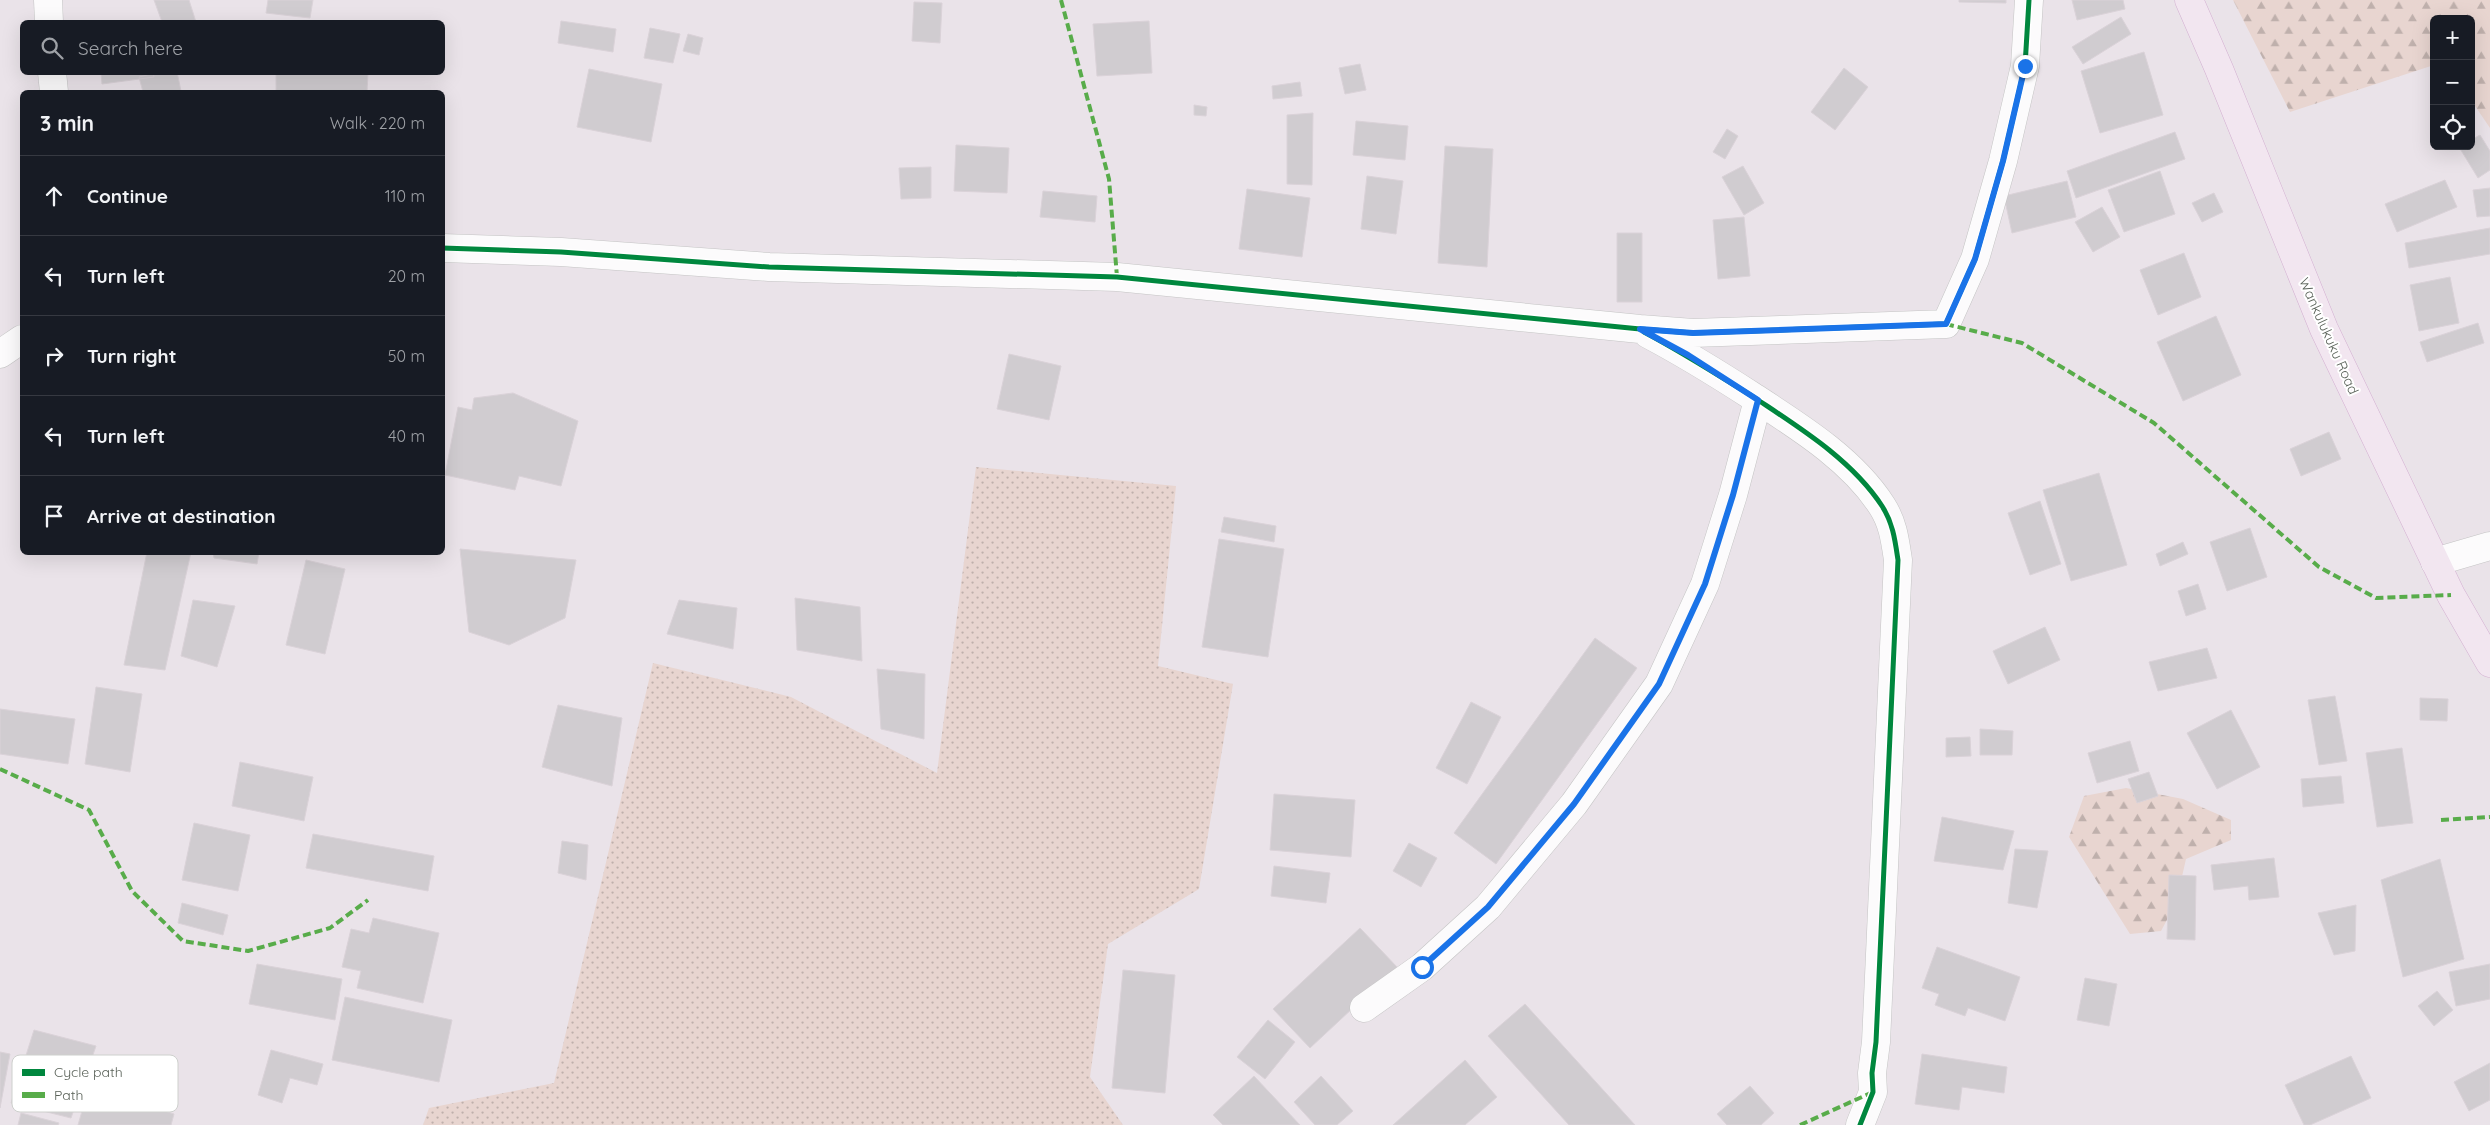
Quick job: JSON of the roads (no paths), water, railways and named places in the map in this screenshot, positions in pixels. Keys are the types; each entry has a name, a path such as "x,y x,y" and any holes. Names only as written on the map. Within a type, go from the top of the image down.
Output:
{"main road":[{"name":"Wankulukuku Road","path":"2189,0 2219,69 2324,330 2451,595 2490,663"}],"street":[{"path":"48,0 49,20"},
{"path":"445,248 561,252 769,267 1117,277 1693,333 1946,324 1975,259 2003,161 2025,66 2030,0"},
{"path":"52,75 54,90"},
{"path":"1640,329 1688,355 1816,440 1861,480 1882,506 1893,528 1898,560 1877,1022 1872,1073 1873,1092 1860,1125"},
{"path":"0,354 20,340"},
{"path":"1364,1008 1422,967 1488,907 1574,804 1659,684 1705,584 1733,495 1758,400"},
{"path":"2435,562 2490,546"}]}
